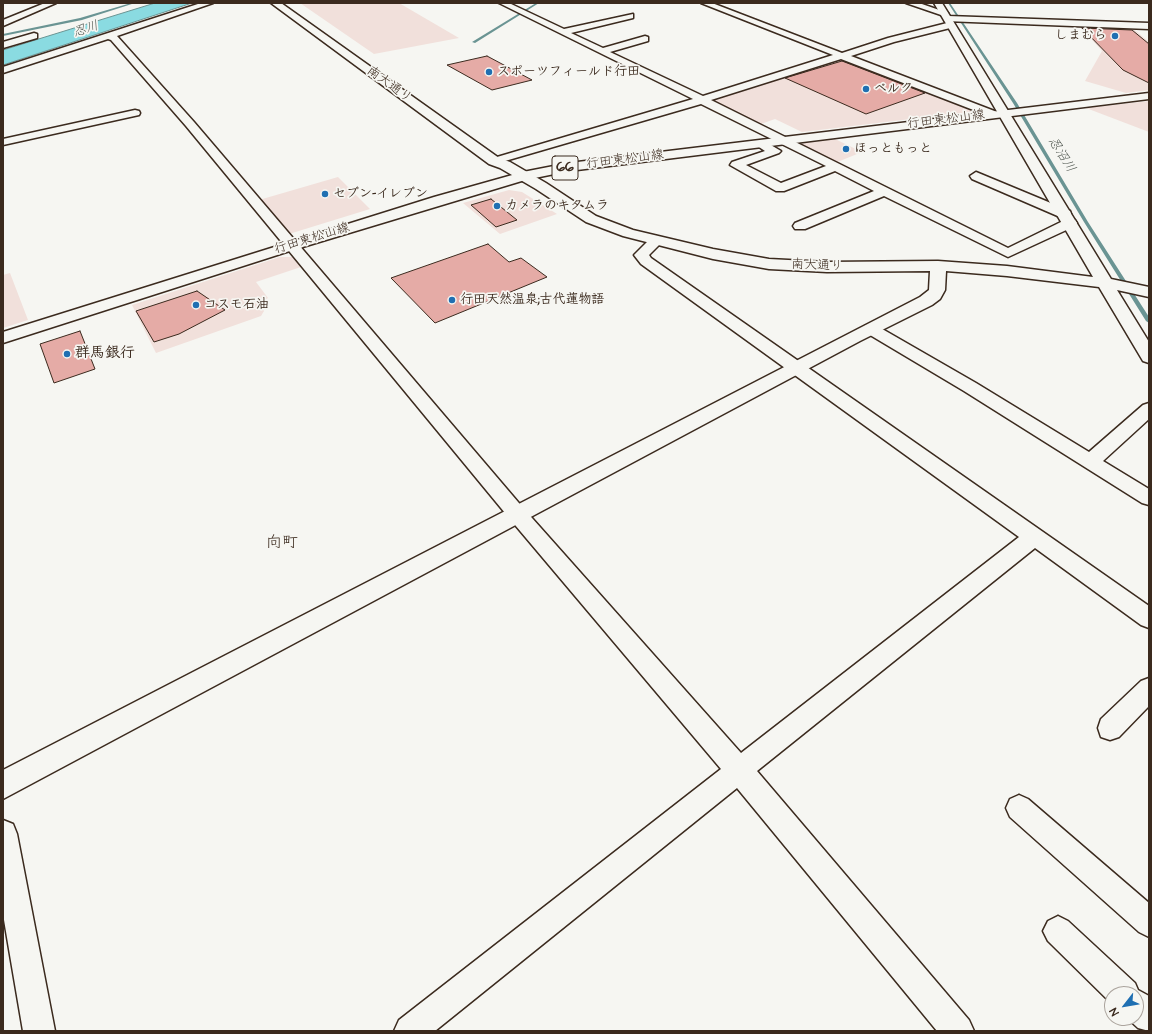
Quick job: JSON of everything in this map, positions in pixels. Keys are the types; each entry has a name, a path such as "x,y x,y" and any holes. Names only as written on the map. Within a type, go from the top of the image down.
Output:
{"street":[{"path":"3,23 52,3"},
{"path":"3,70 209,3"},
{"name":"南大通り","path":"275,3 494,161 503,162"},
{"name":"南大通り","path":"289,3 413,89"},
{"path":"503,3 784,140 883,192 1008,254 1068,218"},
{"path":"705,3 998,113"},
{"path":"910,3 945,15 1149,26"},
{"path":"10,10 42,14"},
{"path":"503,162 932,29 945,15"},
{"path":"945,15 998,113 1068,218 1149,357"},
{"path":"563,32 630,16"},
{"path":"3,45 34,36"},
{"path":"110,36 114,38 190,124 517,514 740,771 958,1031"},
{"path":"602,51 646,39"},
{"name":"行田東松山線","path":"3,338 291,246 439,200 523,176 569,167 998,113 1149,96"},
{"name":"南大通り","path":"444,111 503,162 591,219 628,233 656,241 713,254 769,264 827,268 938,266 1007,270 1106,283 1149,292"},
{"path":"3,142 135,113"},
{"path":"760,143 775,151 736,165 780,188 835,167"},
{"path":"976,176 1068,218"},
{"path":"800,226 883,192"},
{"path":"656,241 641,255 646,261 1149,618"},
{"path":"3,785 934,296 937,290 938,266"},
{"path":"871,329 970,387 1149,498"},
{"path":"1091,461 1149,409"},
{"path":"410,1031 1035,536"},
{"path":"1110,728 1149,689"},
{"path":"1019,808 1149,922"},
{"path":"3,834 39,1031"},
{"path":"1058,931 1116,986"}],"shaded area":[{"path":"300,3 399,3 459,38 374,54"},
{"path":"1078,24 1130,26 1149,42 1149,90 1126,93 1085,81 1102,51"},
{"path":"842,58 978,111 802,132 775,119 761,124 714,101 714,99"},
{"path":"1149,101 1149,132 1086,108"},
{"path":"835,139 862,152 835,163 797,144"},
{"path":"338,177 370,209 289,234 259,200"},
{"path":"509,190 522,192 557,214 500,234 463,203"},
{"name":"コスモ石油","path":"280,257 294,257 301,267 256,282 268,298 259,304 264,311 261,316 156,353 132,305"},
{"path":"10,273 28,320 3,328 3,275"}],"water":[{"name":"忍川","path":"155,3 192,3 3,65 3,50"}],"building":[{"path":"1082,28 1132,30 1149,44 1149,83 1123,70"},
{"name":"スポーツフィールド行田","path":"487,56 532,80 492,90 447,65"},
{"name":"ベルク","path":"842,61 925,93 866,114 785,78"},
{"path":"491,199 517,220 496,227 471,205"},
{"name":"行田天然温泉;古代蓮物語","path":"488,244 509,262 521,258 547,277 435,323 391,278"},
{"path":"197,291 225,310 179,334 154,342 136,311"},
{"path":"80,331 95,369 54,383 40,344"}],"waterway":[{"name":"忍川","path":"3,35 81,19 134,3"},
{"path":"474,42 538,3"},
{"name":"忍沼川","path":"949,3 1015,103 1086,222 1149,321"}],"place":[{"name":"しまむら","path":"1115,36"},
{"name":"スポーツフィールド行田","path":"489,72"},
{"name":"ベルク","path":"866,89"},
{"name":"ほっともっと","path":"846,149"},
{"name":"セブン-イレブン","path":"325,194"},
{"name":"カメラのキタムラ","path":"497,206"},
{"name":"行田天然温泉;古代蓮物語","path":"452,300"},
{"name":"コスモ石油","path":"196,305"},
{"name":"群馬銀行","path":"67,354"}],"district":[{"name":"向町","path":"282,544"}]}
